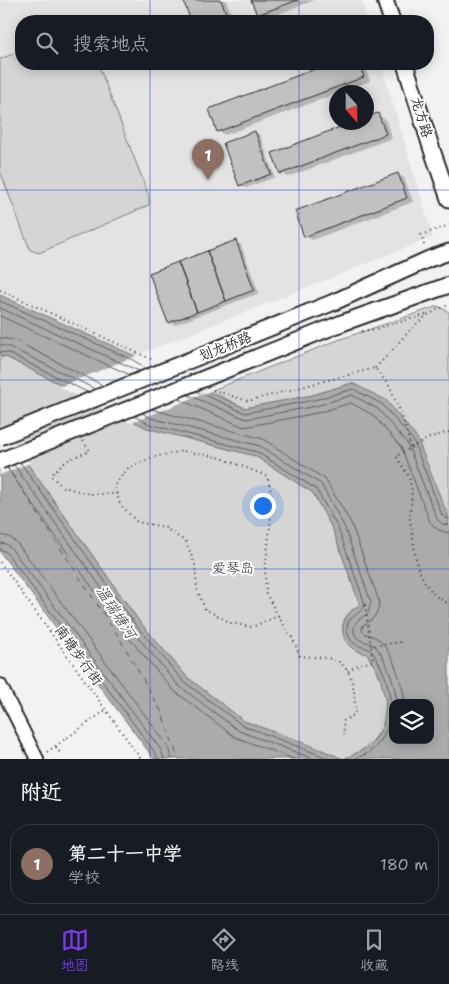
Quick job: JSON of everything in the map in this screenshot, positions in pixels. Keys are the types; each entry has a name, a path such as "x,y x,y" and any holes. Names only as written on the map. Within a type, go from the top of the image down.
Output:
{"main road":[{"path":"385,0 390,15"},
{"name":"龙方路","path":"407,70 449,199"},
{"name":"划龙桥路","path":"0,437 334,302 449,252"},
{"name":"划龙桥路","path":"0,461 342,323 449,284"}],"street":[{"path":"0,685 37,759"}],"path":[{"path":"358,332 384,327 449,306"},
{"path":"375,368 392,352 411,328 430,313"},
{"path":"449,432 431,437 396,456 409,477 412,491 410,519 418,566 424,581 434,595 449,604"},
{"path":"82,440 90,451 59,464 51,476 63,487 90,494 117,494"},
{"path":"278,616 252,627 231,624 205,609 197,588 195,565 186,542 164,527 137,522 120,504 114,486 128,468 154,457 183,451 220,458 267,476 274,500 265,570 266,593 293,639 300,656 335,659 348,671 354,689 355,714 344,721 344,735"},
{"name":"南塘步行街","path":"0,562 141,759"},
{"path":"348,671 358,665 372,661 365,605"},
{"path":"371,646 401,642"},
{"path":"64,759 56,746 106,710"}],"shaded area":[{"path":"0,0 361,0 366,15 15,15 15,70 383,70 433,237 135,356 0,295"}],"green space":[{"path":"15,53 15,70 100,70 149,196 149,205 39,253 30,250 0,171 0,59"},
{"path":"438,306 449,312 449,519 352,383 313,395 245,408 210,391 338,340"},
{"name":"爱琴岛","path":"0,357 6,357 147,428 255,456 313,493 333,530 360,605 349,612 343,622 343,632 354,647 367,653 377,671 383,688 386,702 382,726 368,745 357,753 343,759 244,721 187,677 139,621 0,425"}],"water":[{"path":"0,295 135,356 160,371 245,408 313,395 352,383 386,400 417,438 449,519 449,759 344,759 369,747 383,728 386,702 379,674 367,654 357,651 345,640 343,625 346,618 360,605 333,530 313,493 255,456 147,428 6,357 0,356"},
{"name":"温瑞塘河","path":"0,425 139,621 187,677 244,721 343,759 154,759 0,552"}],"pier":[{"path":"138,355 161,369 213,390 131,423 59,387"},
{"path":"0,423 30,463 0,475"}],"building":[{"path":"183,0 221,0 227,15 189,15"},
{"path":"251,0 298,0 257,15"},
{"path":"312,70 361,70 364,77 343,85 329,85 329,90 217,132 209,109"},
{"path":"378,113 386,134 280,174 272,153 332,130 374,130 374,114"},
{"path":"255,131 271,174 239,186 223,143"},
{"path":"398,173 407,198 304,237 295,211"},
{"path":"236,240 254,290 226,301 207,251"},
{"path":"207,251 226,301 197,312 178,262"},
{"path":"178,262 197,312 168,323 149,273"}],"ferry route":[{"path":"6,465 120,639 161,711 176,752 173,759"}],"place":[{"name":"第二十一中学","path":"208,180"}]}
